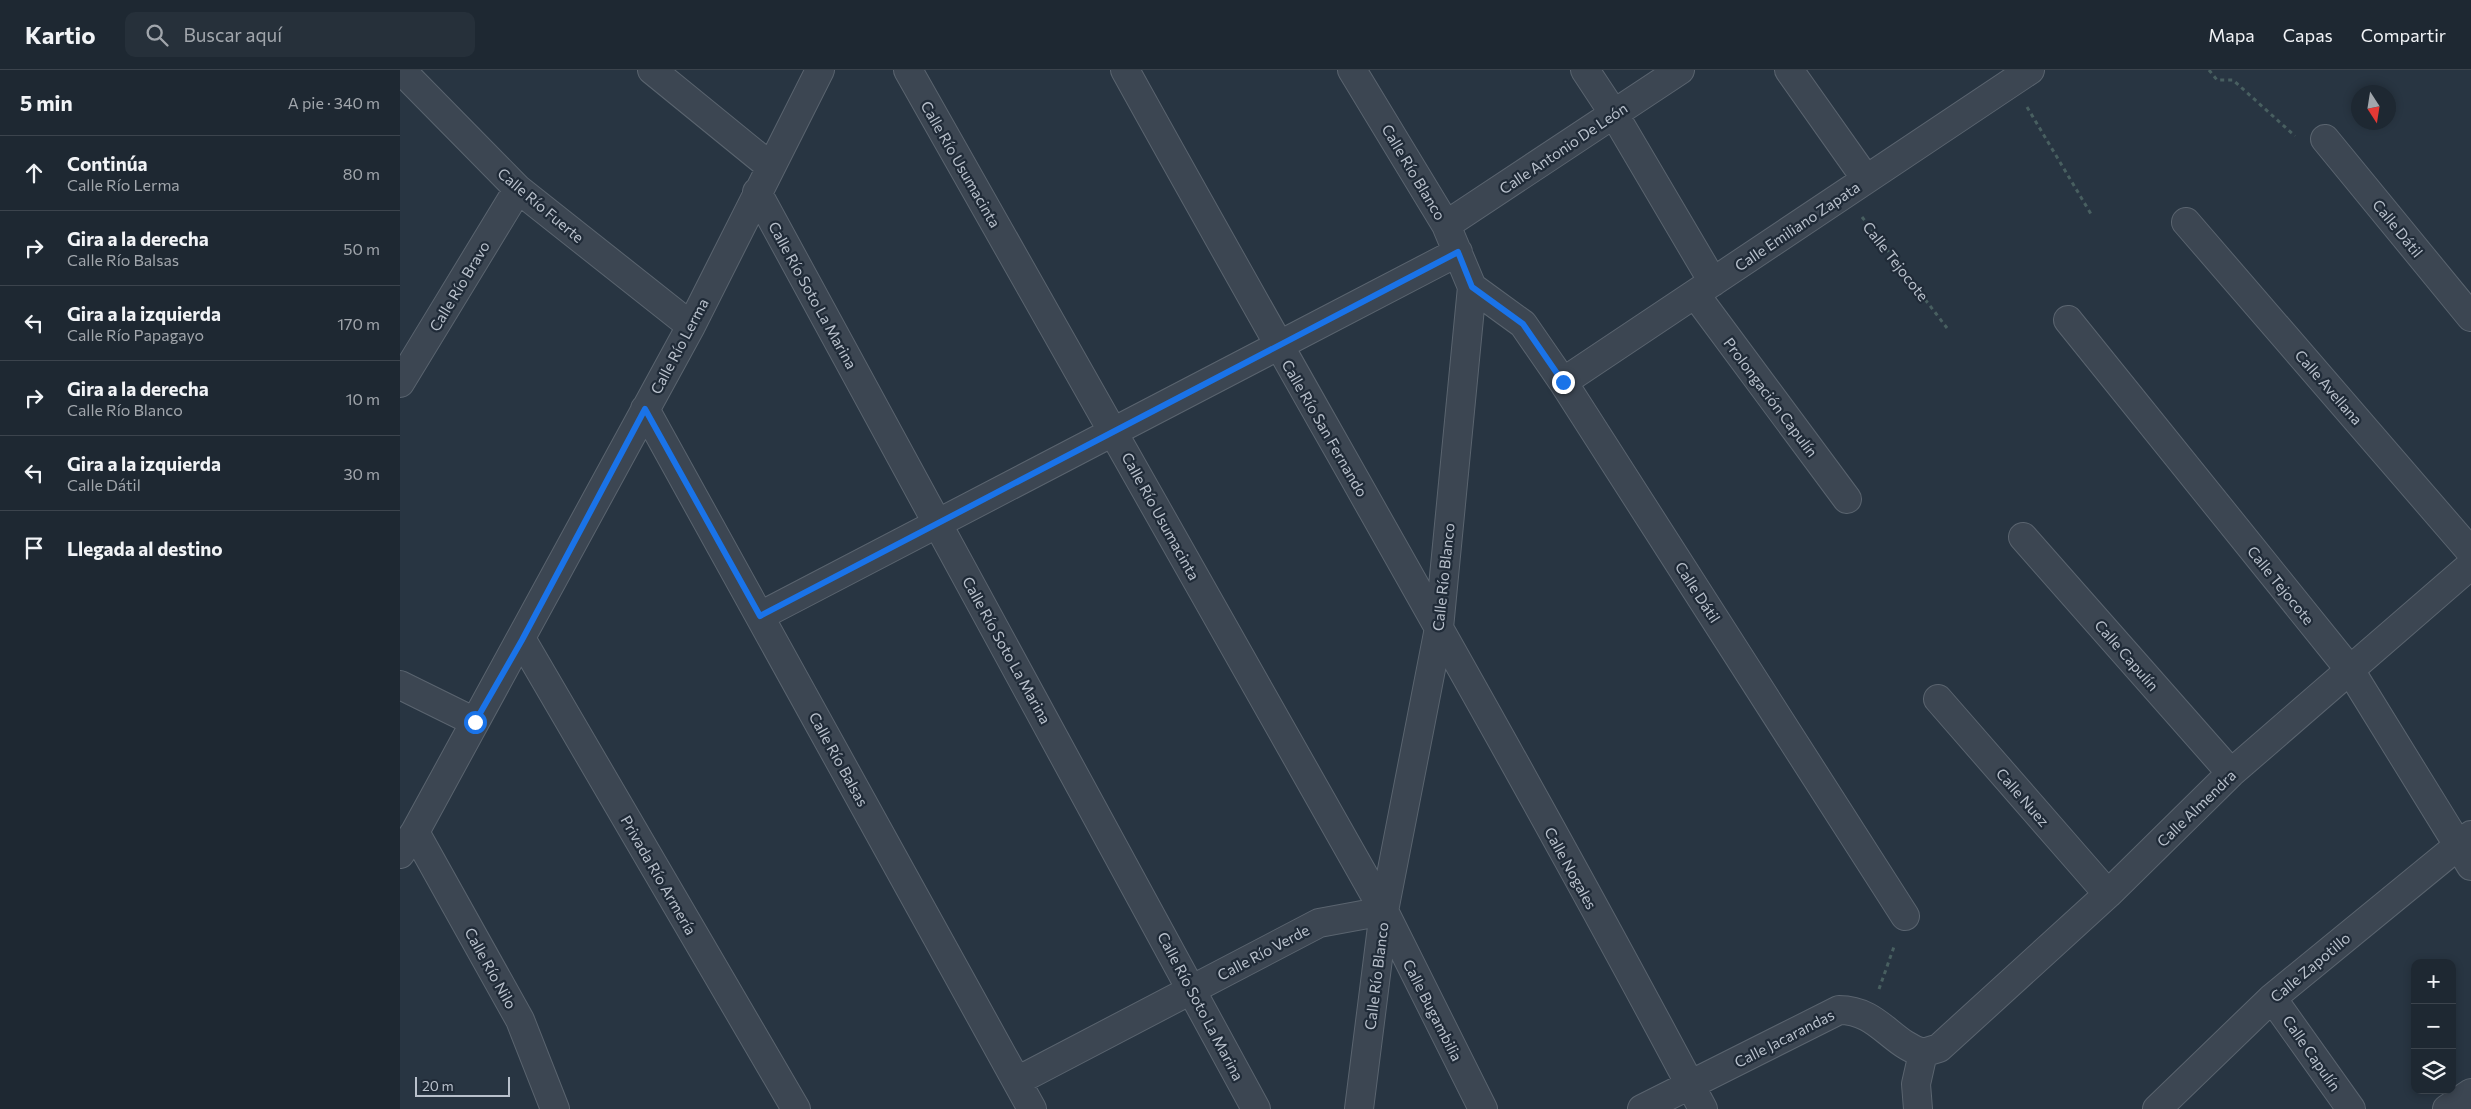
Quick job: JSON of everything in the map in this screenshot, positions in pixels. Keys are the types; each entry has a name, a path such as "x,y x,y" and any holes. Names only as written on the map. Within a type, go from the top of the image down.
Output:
{"street":[{"name":"Calle Río Fuerte","path":"401,70 518,190 692,326"},
{"path":"652,70 771,167"},
{"name":"Calle Río Lerma","path":"400,854 415,832 522,640 645,409 692,326 757,192 820,70"},
{"name":"Calle Río Usumacinta","path":"908,70 1384,911"},
{"name":"Calle Río San Fernando","path":"1125,70 1278,346 1439,628"},
{"name":"Calle Río Blanco","path":"1352,70 1446,225 1472,287 1439,628 1384,911 1359,1109"},
{"name":"Prolongación Capulín","path":"1585,70 1614,114 1704,288 1847,499"},
{"name":"Calle Antonio De León","path":"1446,225 1680,70"},
{"path":"1789,70 1855,187"},
{"name":"Calle Emiliano Zapata","path":"1563,382 1855,187 2016,74"},
{"name":"Calle Dátil","path":"2325,139 2471,317"},
{"name":"Calle Río Bravo","path":"400,383 518,190"},
{"name":"Calle Río Soto La Marina","path":"757,192 1256,1109"},
{"name":"Calle Avellana","path":"2186,222 2471,552"},
{"path":"760,616 1458,252"},
{"name":"Calle Dátil","path":"1472,287 1523,324 1563,382 1905,916"},
{"name":"Calle Tejocote","path":"2068,320 2350,670 2467,849"},
{"name":"Calle Río Balsas","path":"645,409 1032,1109"},
{"name":"Calle Capulín","path":"2023,537 2231,774"},
{"name":"Calle Almendra","path":"1923,1053 1939,1048 2108,894 2231,774 2471,565"},
{"name":"Calle Nogales","path":"1439,628 1703,1109"},
{"name":"Privada Río Armería","path":"522,640 796,1109"},
{"path":"400,685 475,722"},
{"name":"Calle Nuez","path":"1938,699 2108,894"},
{"name":"Calle Río Nilo","path":"415,832 520,1020 555,1109"},
{"name":"Calle Zapotillo","path":"2157,1109 2272,998 2467,849"},
{"name":"Calle Río Verde","path":"1017,1082 1319,923 1384,911"},
{"name":"Calle Bugambilia","path":"1384,911 1483,1109"},
{"name":"Calle Capulín","path":"2272,998 2351,1109"},
{"name":"Calle Jacarandas","path":"1642,1109 1839,1010 1854,1010 1869,1016 1911,1049 1923,1053"},
{"path":"1918,1109 1916,1084 1923,1053"},
{"path":"2447,1109 2471,1093"}],"path":[{"path":"2209,70 2217,80 2233,80 2298,138 2325,139"},
{"path":"2016,74 2091,214"},
{"name":"Calle Tejocote","path":"1855,187 1947,328"},
{"path":"1869,1016 1905,916"}],"route":[{"path":"475,722 522,640 645,409 760,616 1458,252 1472,287 1523,324 1563,382"}]}
